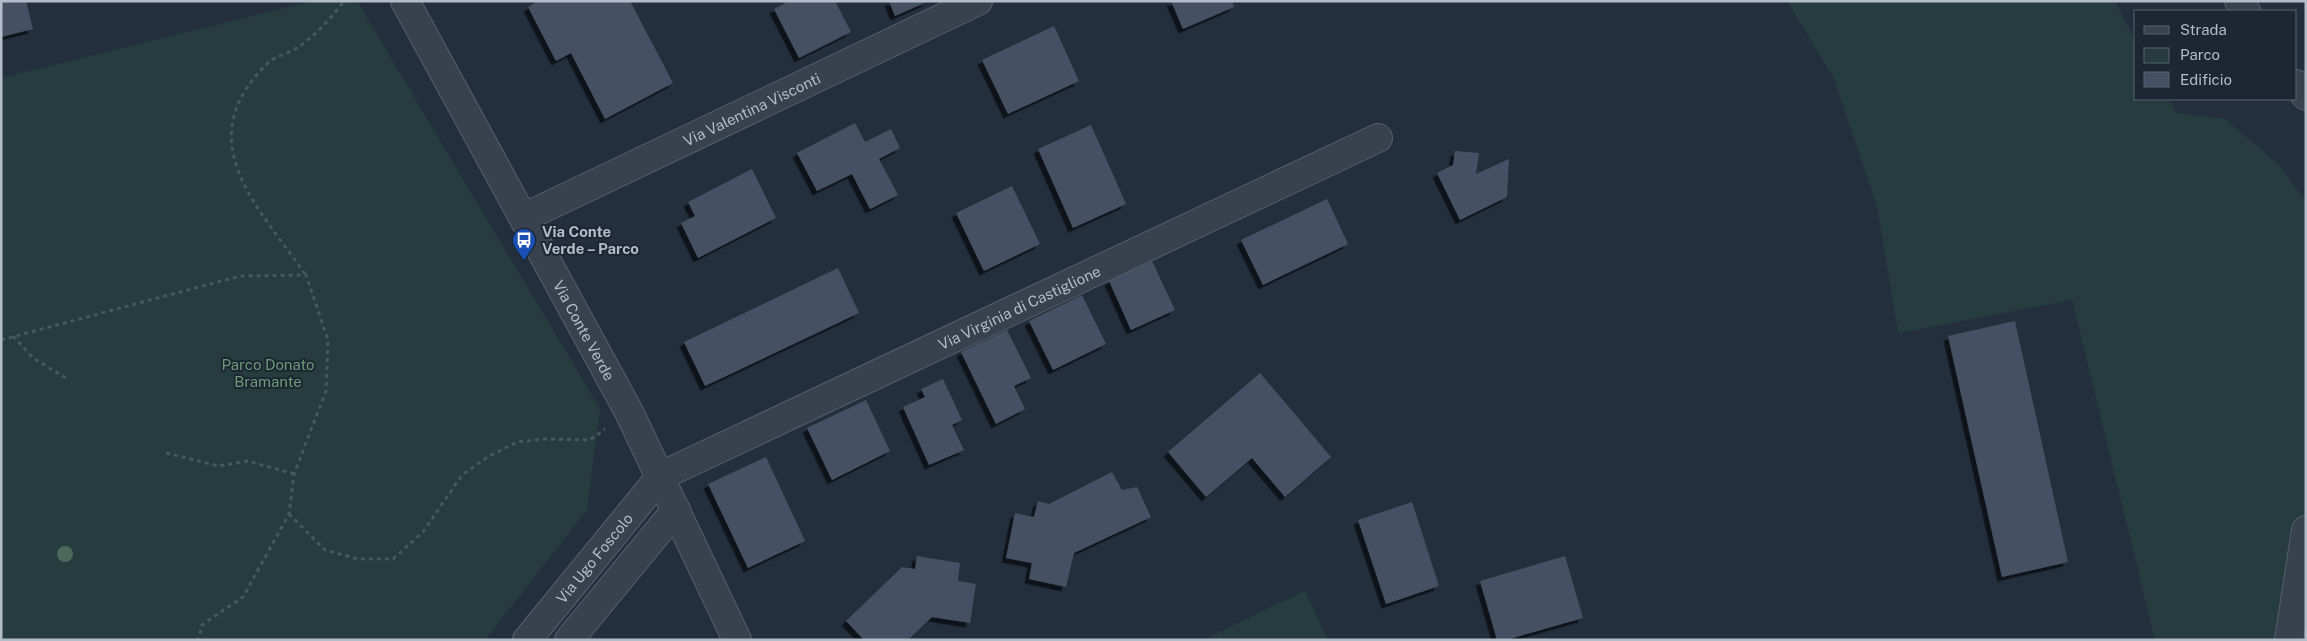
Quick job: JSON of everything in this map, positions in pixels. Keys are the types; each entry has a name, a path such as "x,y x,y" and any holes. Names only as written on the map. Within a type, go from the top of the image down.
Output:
{"street":[{"name":"Via Conte Verde","path":"405,1 525,218 629,412 738,640"},
{"name":"Via Valentina Visconti","path":"525,218 978,1"},
{"path":"2297,85 2306,96"},
{"name":"Via Virginia di Castiglione","path":"660,476 1378,138"},
{"name":"Via Ugo Foscolo","path":"527,640 660,476"},
{"path":"569,640 676,510"},
{"path":"2289,640 2306,530"}],"path":[{"path":"198,640 202,625 243,597 289,514 294,474 326,391 328,340 306,275 245,189 232,156 232,119 242,93 269,62 296,49 324,26 344,1"},
{"path":"1,333 2,339 240,276 306,275"},
{"path":"13,336 33,358 66,378"},
{"path":"289,514 325,550 358,559 393,559 423,532 462,475 486,458 517,442 545,439 590,440 629,412"},
{"path":"166,452 219,466 248,461 294,474"}],"green space":[{"name":"Parco Donato Bramante","path":"313,1 357,1 600,409 587,510 485,640 1,640 1,78"},
{"path":"1787,1 2115,1 2134,38 2134,100 2169,100 2176,113 2225,119 2279,165 2306,202 2306,530 2289,640 2155,640 2072,300 1898,333 1877,206 1833,77"},
{"path":"1305,591 1328,640 1203,640"}],"building":[{"path":"1,1 26,1 33,29 1,37"},
{"path":"538,1 630,1 673,83 605,119 571,53 556,61 528,7"},
{"path":"789,1 835,1 851,32 799,58 774,9"},
{"path":"889,1 929,1 895,16"},
{"path":"1171,1 1232,1 1234,7 1183,29"},
{"path":"1054,26 1079,81 1008,114 982,60"},
{"path":"855,123 865,142 891,129 900,148 879,159 898,195 870,209 852,174 817,191 797,153"},
{"path":"1091,125 1126,204 1073,228 1038,149"},
{"path":"1455,151 1479,153 1476,174 1509,159 1507,197 1460,220 1437,173 1453,165"},
{"path":"752,169 776,218 698,258 681,223 695,216 688,202"},
{"path":"1012,186 1040,244 984,271 956,213"},
{"path":"1327,199 1348,244 1263,285 1241,240"},
{"path":"1152,261 1175,310 1131,330 1109,281"},
{"path":"838,268 859,313 705,386 684,342"},
{"path":"1082,295 1106,344 1053,370 1029,321"},
{"path":"2015,321 2068,562 2002,577 1948,336"},
{"path":"1007,330 1031,378 1014,386 1025,409 996,424 961,352"},
{"path":"1260,373 1331,457 1285,497 1252,458 1206,497 1168,452"},
{"path":"943,379 962,420 952,425 964,450 929,465 903,407 925,397 921,389"},
{"path":"866,400 890,451 832,480 807,428"},
{"path":"766,457 805,541 748,568 708,484"},
{"path":"1112,472 1122,490 1137,487 1151,517 1074,553 1066,587 1029,579 1032,563 1006,558 1015,513 1034,517 1038,501 1049,504"},
{"path":"1412,502 1439,586 1386,604 1358,520"},
{"path":"917,556 960,563 958,581 976,584 970,623 932,617 908,640 864,640 846,621 902,567 915,569"},
{"path":"1565,556 1583,618 1506,640 1497,640 1480,581"}],"place":[{"name":"Via Conte Verde – Parco","path":"524,261"}]}
